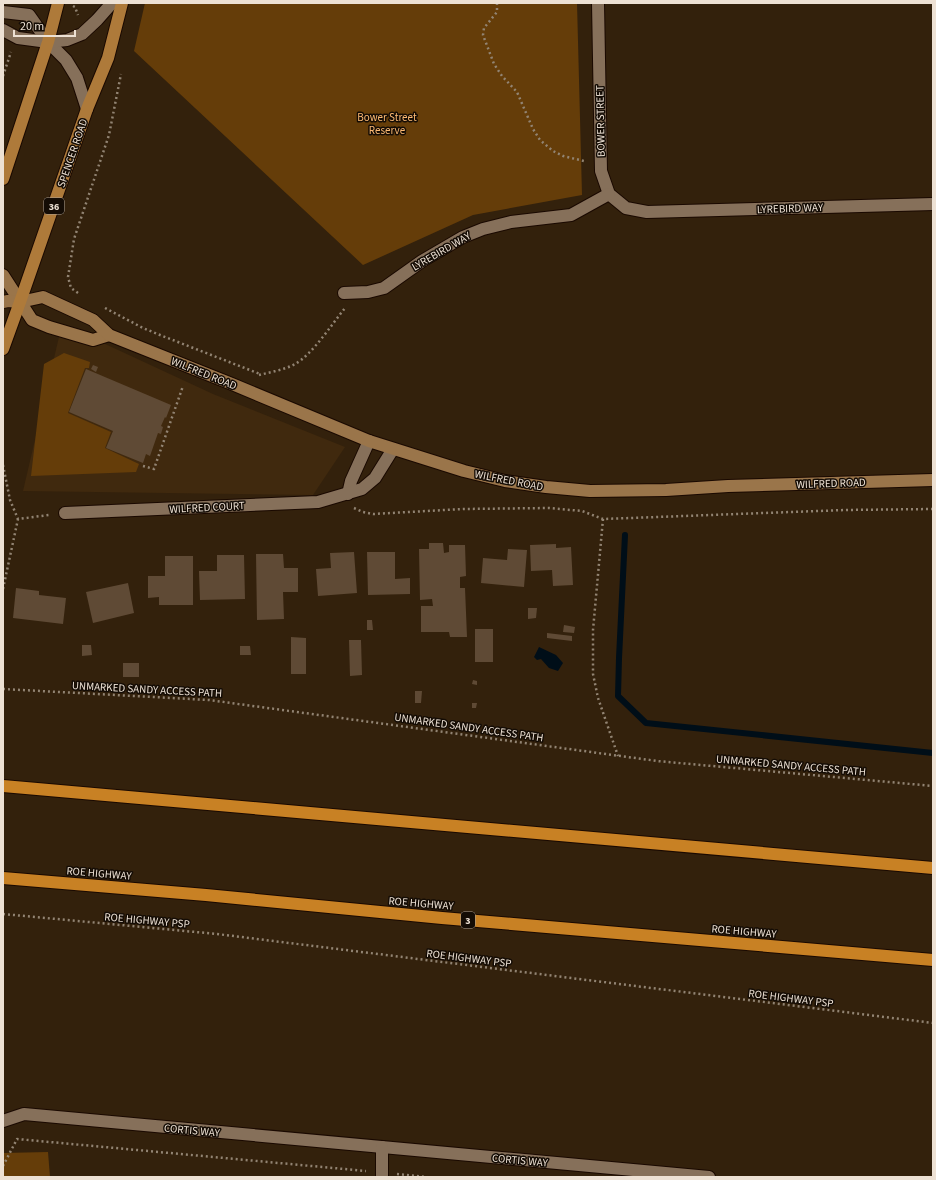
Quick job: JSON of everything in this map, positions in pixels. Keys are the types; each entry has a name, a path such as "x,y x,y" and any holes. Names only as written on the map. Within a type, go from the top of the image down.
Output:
{"highway":[{"path":"3,786 933,868"},
{"name":"ROE HIGHWAY","path":"3,878 214,896 442,918 933,960"}],"main road":[{"path":"3,179 48,42 58,3"},
{"name":"SPENCER ROAD","path":"3,349 87,109 108,58 122,3"},
{"path":"3,275 32,320 49,327 93,340 109,335"},
{"name":"WILFRED ROAD","path":"3,302 20,302 43,298 93,320 109,335 369,441 464,471 505,481 590,491 666,490 728,486 933,480"}],"street":[{"path":"3,30 18,38 48,42 67,40 82,34 112,3"},
{"name":"BOWER STREET","path":"598,3 601,172 609,194"},
{"path":"3,12 29,16 48,42 70,66 77,78 87,109"},
{"name":"LYREBIRD WAY","path":"347,293 368,292 384,288 422,261 469,234 511,222 571,215 609,194 626,208 646,212 933,204"},
{"path":"348,494 351,481 369,441"},
{"name":"WILFRED COURT","path":"65,513 318,502 362,490 374,478 393,449"},
{"name":"CORTIS WAY","path":"3,1121 24,1114 382,1147 633,1174 709,1177"},
{"path":"382,1147 382,1175"}],"path":[{"path":"497,3 498,12 484,28 483,35 494,64 502,76 517,92 533,130 540,140 553,152 563,156 587,161"},
{"path":"3,76 10,55"},
{"path":"71,288 68,276 74,239 109,135 122,70"},
{"path":"232,384 260,374 277,371 295,364 310,352 349,304 347,293"},
{"path":"100,305 154,332 260,374"},
{"path":"143,466 154,469 183,386"},
{"path":"3,465 10,500 18,519 3,589"},
{"path":"353,508 362,512 373,514 463,509 549,508 582,511 603,520 845,510 933,509"},
{"path":"18,519 65,513"},
{"path":"603,520 593,630 593,674 598,698 618,756"},
{"name":"UNMARKED SANDY ACCESS PATH","path":"3,689 209,700 657,761 933,786"},
{"name":"ROE HIGHWAY PSP","path":"3,914 217,934 933,1023"},
{"path":"3,1166 17,1139 382,1175 427,1177"}],"shaded area":[{"path":"62,324 213,394 345,447 313,495 23,491"},
{"path":"539,647 556,655 563,663 558,671 549,668 541,659 537,660 534,657"}],"green space":[{"name":"Bower Street Reserve","path":"145,3 577,3 582,195 473,215 363,265 134,51"},
{"path":"64,353 90,362 89,368 85,368 68,413 111,432 105,448 139,464 136,472 31,476 44,364"},
{"path":"48,1152 50,1177 3,1177 3,1153"}],"building":[{"path":"93,365 98,367 96,372 91,369"},
{"path":"86,369 171,405 161,426 163,427 161,434 158,433 150,456 146,454 143,463 106,448 113,431 69,412"},
{"path":"429,543 443,543 444,553 449,552 449,545 465,545 466,576 460,577 460,588 465,588 467,637 450,637 449,632 421,632 421,606 433,606 432,599 420,600 419,549 429,549"},
{"path":"556,544 556,548 571,547 573,585 553,586 552,570 531,571 530,545"},
{"path":"508,549 527,550 524,587 481,583 483,558 507,560"},
{"path":"354,552 357,593 318,596 316,569 331,568 330,553"},
{"path":"367,552 395,552 395,579 410,578 410,594 368,595"},
{"path":"256,554 283,554 284,568 298,568 298,592 283,592 284,619 257,620"},
{"path":"217,555 244,555 245,599 200,600 199,571 217,571"},
{"path":"165,556 193,556 193,605 159,605 159,597 148,598 148,576 165,576"},
{"path":"128,583 134,613 93,623 86,592"},
{"path":"16,588 39,591 39,595 66,598 63,624 13,618"},
{"path":"528,608 537,608 536,618 528,619"},
{"path":"367,620 372,620 373,630 367,630"},
{"path":"564,625 575,627 574,633 563,632"},
{"path":"475,629 493,629 493,662 475,662"},
{"path":"547,633 572,636 572,641 547,638"},
{"path":"291,637 306,638 306,674 291,674"},
{"path":"349,640 361,640 362,675 350,676"},
{"path":"82,645 91,645 92,655 82,656"},
{"path":"240,646 250,646 251,655 240,655"},
{"path":"123,663 139,663 139,677 123,677"},
{"path":"473,680 477,681 477,685 472,684"},
{"path":"415,691 422,691 421,703 415,703"},
{"path":"472,703 477,703 476,708 472,708"}],"waterway":[{"path":"625,535 618,696 646,723 933,753"}]}
